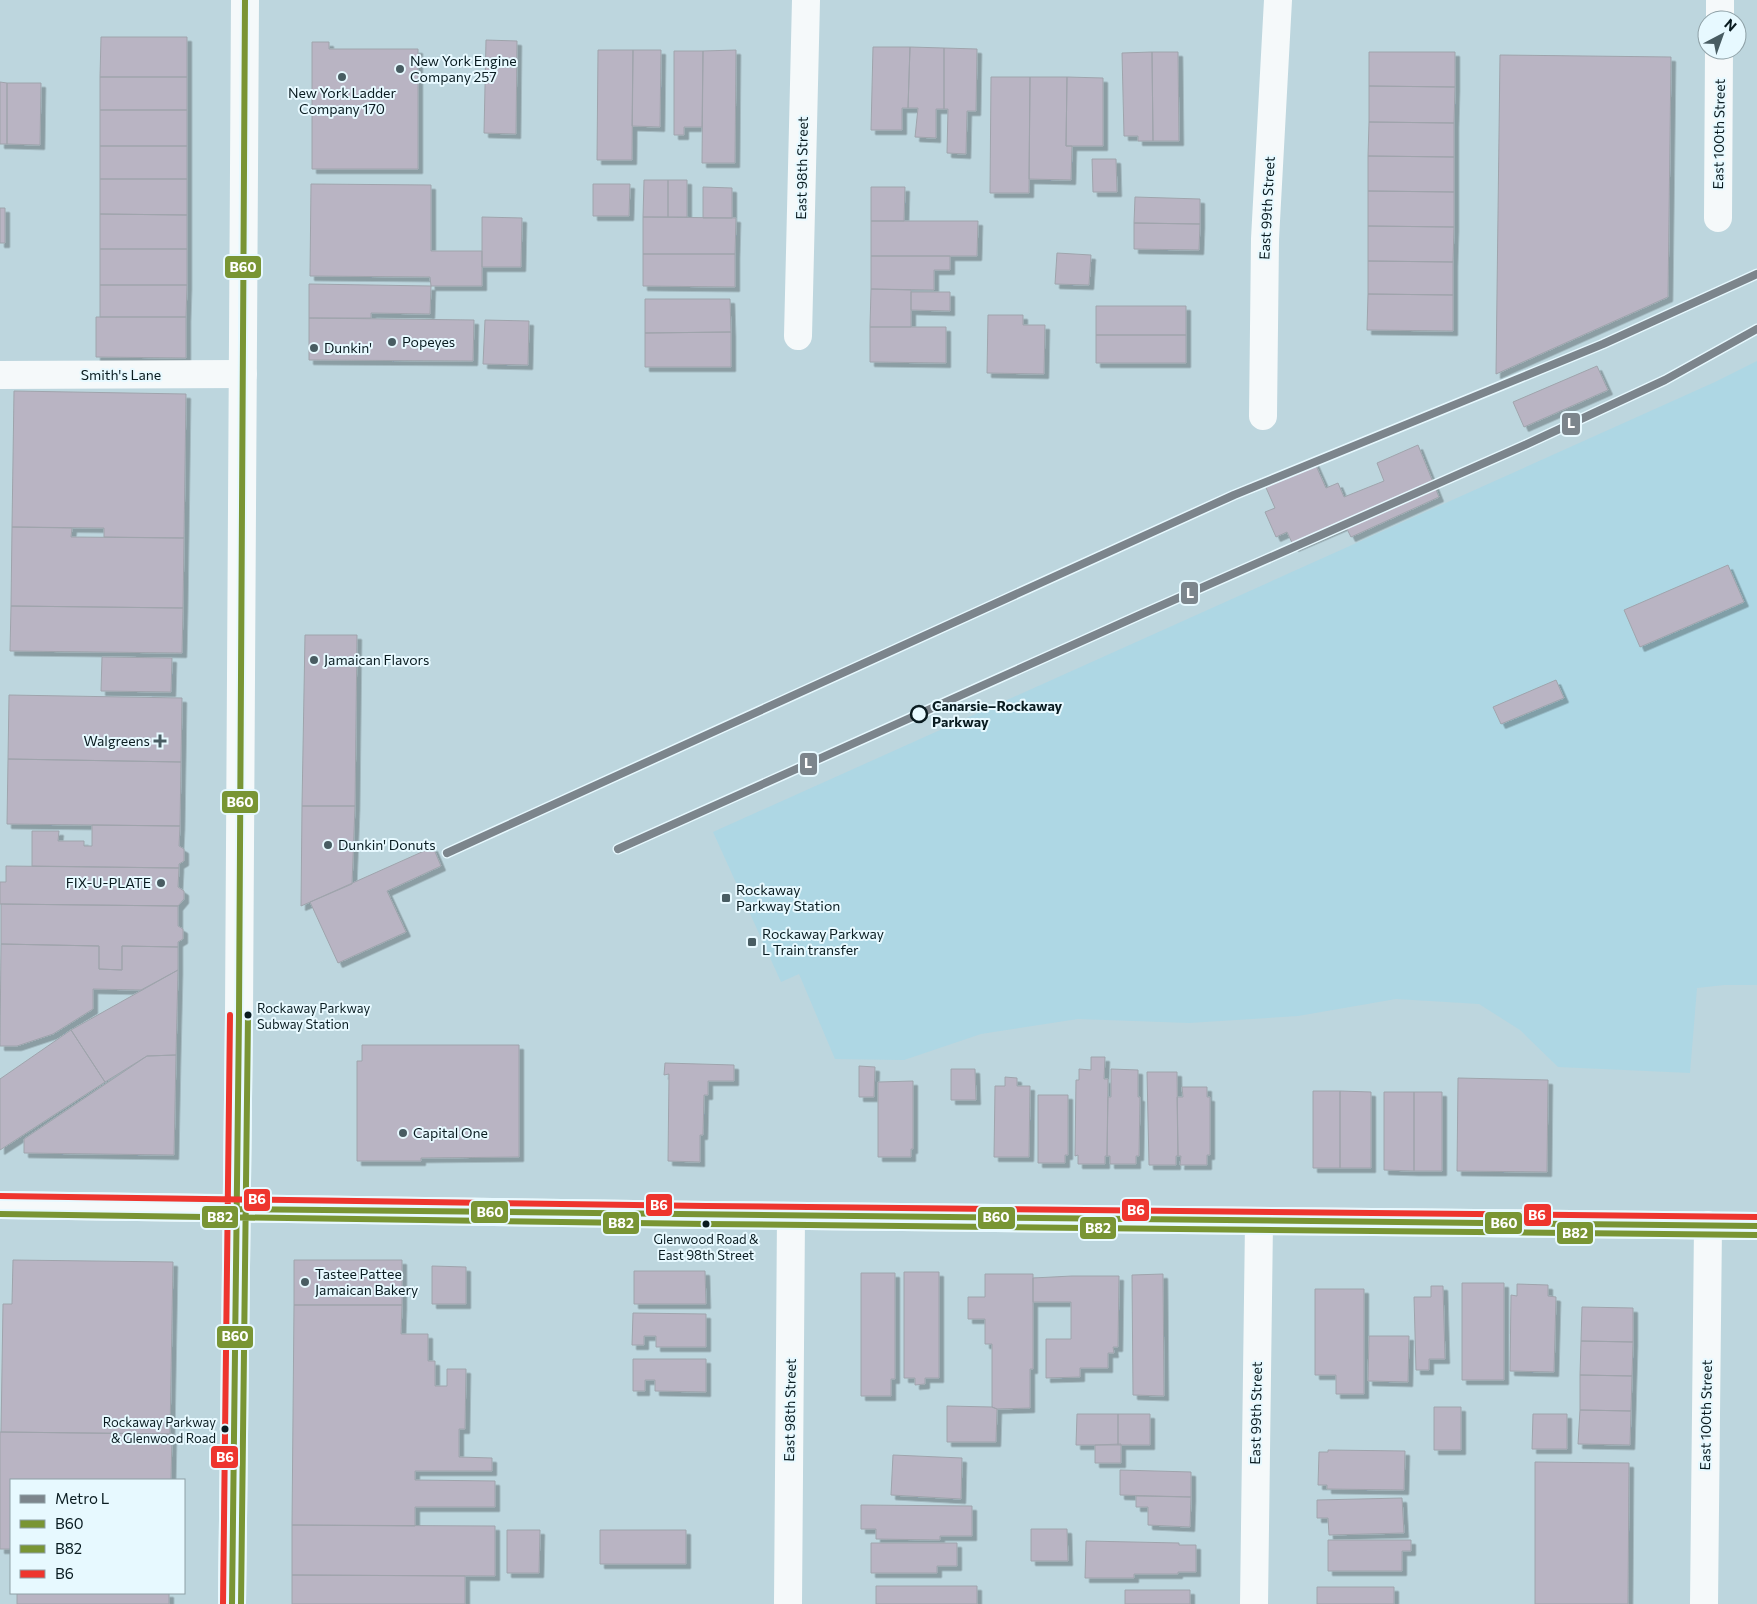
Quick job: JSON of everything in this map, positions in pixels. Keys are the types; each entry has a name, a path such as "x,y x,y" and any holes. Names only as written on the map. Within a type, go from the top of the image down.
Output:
{"street":[{"path":"232,1604 245,0"},
{"name":"East 98th Street","path":"798,336 806,0"},
{"name":"East 99th Street","path":"1263,416 1265,239 1278,0"},
{"name":"East 100th Street","path":"1718,218 1720,60"},
{"name":"Smith's Lane","path":"0,374 243,374"},
{"path":"0,1205 236,1210 1757,1226"},
{"name":"East 98th Street","path":"788,1604 791,1216"},
{"name":"East 99th Street","path":"1254,1604 1259,1222"},
{"name":"East 100th Street","path":"1704,1604 1708,1225"}],"shaded area":[{"path":"1757,361 1757,985 1724,985 1697,988 1690,1073 1558,1067 1520,1030 1479,1004 1396,999 1298,1016 1189,1023 1078,1019 981,1034 904,1060 835,1059 799,974 781,982 713,832 1715,382"}],"building":[{"path":"101,37 187,37 187,77 100,77"},
{"path":"486,40 517,41 516,134 484,133"},
{"path":"312,42 329,42 329,49 418,49 418,169 312,169"},
{"path":"873,47 910,47 908,108 902,108 902,130 871,130"},
{"path":"910,47 944,48 944,109 936,109 936,138 915,137 918,108 908,108"},
{"path":"944,48 977,49 976,111 967,111 966,154 947,153 948,109 944,109"},
{"path":"598,50 633,50 632,160 597,160"},
{"path":"633,50 661,50 660,127 632,126"},
{"path":"736,50 735,163 702,163 703,51"},
{"path":"674,51 703,51 702,127 684,127 684,135 674,135"},
{"path":"1152,52 1153,141 1138,141 1138,136 1124,136 1122,53"},
{"path":"1152,52 1178,52 1179,141 1153,141"},
{"path":"1369,52 1455,52 1455,87 1369,86"},
{"path":"1500,55 1671,57 1668,297 1496,374"},
{"path":"100,77 187,77 187,110 100,110"},
{"path":"991,77 1030,77 1029,193 990,193"},
{"path":"1030,77 1067,77 1066,146 1072,146 1071,180 1029,179"},
{"path":"1067,77 1103,78 1103,146 1066,146"},
{"path":"0,82 7,83 7,144 0,144"},
{"path":"7,83 41,83 40,145 7,144"},
{"path":"1369,86 1455,87 1454,123 1369,122"},
{"path":"100,110 187,110 187,146 100,146"},
{"path":"1369,122 1454,123 1454,157 1368,156"},
{"path":"100,146 187,146 187,179 100,179"},
{"path":"1368,156 1454,157 1454,192 1368,191"},
{"path":"1092,159 1116,159 1117,192 1093,192"},
{"path":"100,179 187,179 187,215 100,214"},
{"path":"644,180 668,180 668,217 643,217"},
{"path":"668,180 687,180 687,217 668,217"},
{"path":"311,184 431,185 431,251 482,251 482,286 431,286 430,277 310,276"},
{"path":"593,184 630,184 629,216 593,216"},
{"path":"703,187 732,188 732,218 703,218"},
{"path":"871,187 905,187 904,221 871,221"},
{"path":"1368,191 1454,192 1454,227 1368,226"},
{"path":"1135,197 1200,199 1200,224 1134,223"},
{"path":"0,208 5,208 5,243 0,243"},
{"path":"100,214 187,215 187,249 100,249"},
{"path":"482,217 522,218 521,267 482,267"},
{"path":"643,217 736,218 735,254 643,254"},
{"path":"871,221 978,221 977,256 871,256"},
{"path":"1134,223 1200,224 1199,250 1134,249"},
{"path":"1368,226 1454,227 1453,262 1368,261"},
{"path":"100,249 187,249 187,285 100,285"},
{"path":"1057,253 1091,255 1089,285 1055,284"},
{"path":"643,254 735,254 735,287 643,286"},
{"path":"871,256 950,256 950,270 934,270 934,290 871,289"},
{"path":"1368,261 1453,262 1453,295 1368,294"},
{"path":"309,284 431,286 430,314 371,313 371,318 309,318"},
{"path":"100,285 187,285 186,317 100,317"},
{"path":"871,289 911,290 911,327 870,327"},
{"path":"911,292 950,292 950,311 911,310"},
{"path":"1368,294 1453,295 1453,331 1367,330"},
{"path":"645,299 730,299 731,332 645,333"},
{"path":"1096,306 1186,306 1186,335 1096,335"},
{"path":"988,315 1023,315 1023,325 1045,325 1044,374 987,373"},
{"path":"96,317 186,317 186,358 96,357"},
{"path":"309,318 474,320 473,361 309,360"},
{"path":"485,320 529,321 528,365 483,364"},
{"path":"870,327 946,327 946,363 870,362"},
{"path":"731,332 731,367 645,367 645,333"},
{"path":"1096,335 1186,335 1186,363 1096,363"},
{"path":"1597,366 1608,390 1524,427 1513,402"},
{"path":"14,391 186,394 184,538 104,537 104,528 12,527"},
{"path":"1418,445 1439,497 1351,537 1345,525 1294,547 1287,532 1276,537 1265,512 1275,508 1263,481 1313,459 1326,488 1338,483 1344,497 1384,481 1377,463"},
{"path":"12,527 72,528 71,537 184,538 183,608 11,606"},
{"path":"1728,565 1744,602 1640,647 1624,610"},
{"path":"11,606 183,608 182,653 10,651"},
{"path":"305,635 357,635 355,806 302,806"},
{"path":"102,657 172,658 171,692 101,691"},
{"path":"1556,680 1564,698 1501,724 1493,707"},
{"path":"9,695 182,698 181,762 8,759"},
{"path":"8,759 181,762 180,826 7,824"},
{"name":"Dunkin' Donuts","path":"302,806 355,806 352,884 301,906"},
{"path":"92,825 180,826 179,846 184,849 184,861 179,864 179,868 32,866 32,831 59,831 58,841 84,841 84,846 92,846"},
{"path":"433,847 441,866 387,891 406,932 338,963 310,902"},
{"path":"6,866 179,868 178,887 184,891 184,899 178,906 0,904 0,882 6,882"},
{"path":"1,904 178,906 178,926 183,929 183,939 178,942 178,947 122,946 122,970 99,969 99,946 1,944"},
{"path":"1,944 99,946 99,969 122,970 122,946 178,947 178,970 141,990 93,989 93,1009 53,1034 17,1046 0,1046"},
{"path":"178,970 176,1055 147,1056 105,1082 71,1030"},
{"path":"71,1030 105,1082 0,1150 0,1079"},
{"path":"362,1045 519,1045 519,1157 421,1158 421,1161 357,1161 357,1061 362,1061"},
{"path":"176,1055 174,1155 24,1153 24,1139 147,1056"},
{"path":"1091,1057 1105,1057 1104,1079 1108,1079 1107,1156 1105,1156 1105,1164 1078,1164 1078,1155 1075,1156 1076,1080 1079,1080 1079,1069 1091,1070"},
{"path":"665,1063 734,1065 734,1081 708,1081 708,1095 704,1095 703,1135 700,1135 700,1162 668,1161 669,1074 664,1075"},
{"path":"859,1066 875,1067 874,1097 859,1097"},
{"path":"951,1069 975,1069 976,1100 951,1100"},
{"path":"1111,1069 1138,1070 1138,1097 1140,1097 1139,1156 1136,1156 1136,1164 1110,1164 1110,1156 1107,1156 1108,1097 1111,1097"},
{"path":"1147,1072 1177,1072 1178,1156 1176,1156 1176,1165 1149,1165"},
{"path":"1005,1077 1017,1078 1017,1086 1030,1086 1029,1157 994,1157 995,1086 1005,1086"},
{"path":"1458,1078 1548,1080 1547,1172 1457,1171"},
{"path":"913,1081 913,1149 911,1149 911,1157 878,1157 878,1082"},
{"path":"1182,1087 1207,1087 1207,1097 1210,1097 1210,1155 1207,1155 1207,1165 1180,1165 1181,1156 1178,1156 1177,1097 1183,1097"},
{"path":"1313,1091 1340,1091 1340,1168 1313,1168"},
{"path":"1340,1091 1371,1092 1371,1168 1340,1168"},
{"path":"1384,1092 1414,1092 1414,1171 1384,1170"},
{"path":"1414,1092 1442,1092 1442,1171 1414,1171"},
{"path":"1038,1095 1068,1095 1068,1155 1065,1155 1065,1163 1038,1163"},
{"path":"13,1260 173,1262 170,1434 1,1432 3,1304 12,1304"},
{"path":"294,1260 402,1260 402,1305 294,1305"},
{"path":"432,1266 466,1267 466,1304 432,1304"},
{"path":"634,1271 705,1271 706,1304 634,1304"},
{"path":"904,1272 939,1272 939,1378 925,1378 925,1384 915,1385 915,1378 904,1378"},
{"path":"861,1273 895,1273 895,1379 891,1379 891,1396 861,1396"},
{"path":"985,1274 1033,1274 1033,1369 1030,1369 1030,1408 997,1409 992,1407 992,1344 985,1344 985,1319 968,1319 968,1297 985,1297"},
{"path":"1163,1274 1164,1396 1133,1395 1132,1275"},
{"path":"1119,1276 1118,1347 1113,1347 1114,1353 1108,1353 1108,1368 1080,1368 1080,1377 1046,1378 1046,1339 1071,1339 1071,1302 1033,1302 1033,1278"},
{"path":"1462,1283 1504,1283 1504,1380 1462,1380"},
{"path":"1517,1284 1548,1285 1548,1296 1556,1297 1554,1372 1510,1371 1511,1295 1517,1296"},
{"path":"1431,1286 1443,1286 1445,1359 1429,1359 1429,1370 1416,1370 1414,1297 1431,1297"},
{"path":"1315,1289 1364,1289 1364,1394 1336,1394 1336,1375 1315,1375"},
{"path":"294,1305 402,1305 401,1334 428,1334 428,1361 435,1361 435,1386 447,1386 447,1369 466,1369 465,1429 459,1429 459,1457 492,1458 492,1471 415,1471 415,1480 495,1481 495,1507 415,1507 415,1526 292,1525"},
{"path":"1582,1307 1633,1308 1633,1342 1581,1341"},
{"path":"633,1313 706,1314 706,1347 656,1347 656,1336 644,1336 644,1345 632,1345"},
{"path":"1369,1336 1409,1336 1408,1382 1368,1381"},
{"path":"1581,1341 1633,1342 1632,1376 1580,1375"},
{"path":"633,1359 706,1359 706,1392 655,1391 655,1380 645,1380 645,1391 633,1391"},
{"path":"1580,1375 1632,1376 1631,1411 1580,1410"},
{"path":"947,1406 992,1407 997,1409 996,1442 947,1442"},
{"path":"1434,1407 1461,1407 1461,1450 1434,1450"},
{"path":"1580,1410 1631,1411 1630,1445 1578,1444"},
{"path":"1077,1414 1118,1414 1118,1445 1076,1445"},
{"path":"1118,1414 1150,1414 1150,1445 1118,1445"},
{"path":"1533,1414 1567,1414 1567,1449 1532,1449"},
{"path":"0,1432 172,1434 171,1479 10,1479 10,1549 0,1549"},
{"path":"1121,1444 1121,1463 1095,1463 1095,1445"},
{"path":"1328,1450 1405,1451 1404,1490 1327,1489 1327,1485 1318,1485 1319,1452 1328,1452"},
{"path":"893,1455 962,1458 961,1499 891,1495"},
{"path":"1535,1462 1629,1463 1628,1604 1535,1604"},
{"path":"1120,1470 1191,1472 1191,1497 1120,1495"},
{"path":"1136,1496 1191,1497 1190,1527 1148,1525 1148,1507 1136,1507"},
{"path":"1402,1498 1404,1533 1329,1535 1328,1518 1317,1518 1317,1500"},
{"path":"861,1505 972,1506 972,1536 940,1536 940,1540 876,1539 876,1529 861,1529"},
{"path":"292,1525 495,1526 495,1576 292,1575"},
{"path":"1031,1529 1067,1529 1068,1561 1031,1561"},
{"path":"507,1530 540,1530 539,1573 507,1573"},
{"path":"600,1530 686,1530 686,1564 600,1564"},
{"path":"1328,1540 1411,1540 1411,1551 1402,1551 1402,1571 1328,1571"},
{"path":"1086,1541 1196,1545 1196,1572 1134,1574 1134,1578 1085,1578"},
{"path":"871,1543 957,1543 957,1566 937,1566 937,1573 871,1573"},
{"path":"292,1575 465,1576 465,1604 292,1604"},
{"path":"876,1586 977,1586 977,1604 876,1604"},
{"path":"1317,1587 1394,1587 1394,1604 1317,1604"},
{"path":"1125,1590 1190,1590 1190,1604 1125,1604"},
{"path":"17,1594 169,1594 169,1604 17,1604"}],"metro line":[{"name":"L","path":"447,853 1234,495 1603,344 1757,274"},
{"name":"L","path":"618,849 1525,445 1665,380 1757,329"}],"transit line":[{"name":"B60","path":"232,1604 239,1015 245,0"},
{"name":"B6","path":"223,1604 230,1015"},
{"name":"B82","path":"241,1604 248,1015"},
{"name":"B6","path":"0,1196 706,1206 1757,1217"},
{"name":"B60","path":"236,1209 1757,1226"},
{"name":"B82","path":"0,1214 706,1224 1757,1235"}],"place":[{"name":"New York Engine Company 257","path":"400,69"},
{"name":"New York Ladder Company 170","path":"342,77"},
{"name":"Popeyes","path":"392,342"},
{"name":"Dunkin'","path":"314,348"},
{"name":"Jamaican Flavors","path":"314,660"},
{"name":"Canarsie–Rockaway Parkway","path":"919,714"},
{"name":"Walgreens","path":"160,741"},
{"name":"Dunkin' Donuts","path":"328,845"},
{"name":"FIX-U-PLATE","path":"161,883"},
{"name":"Rockaway Parkway Station","path":"726,898"},
{"name":"Rockaway Parkway L Train transfer","path":"752,942"},
{"name":"Rockaway Parkway Subway Station","path":"248,1015"},
{"name":"Capital One","path":"403,1133"},
{"name":"Glenwood Road & East 98th Street","path":"706,1224"},
{"name":"Tastee Pattee Jamaican Bakery","path":"305,1282"},
{"name":"Rockaway Parkway & Glenwood Road","path":"225,1429"}]}
